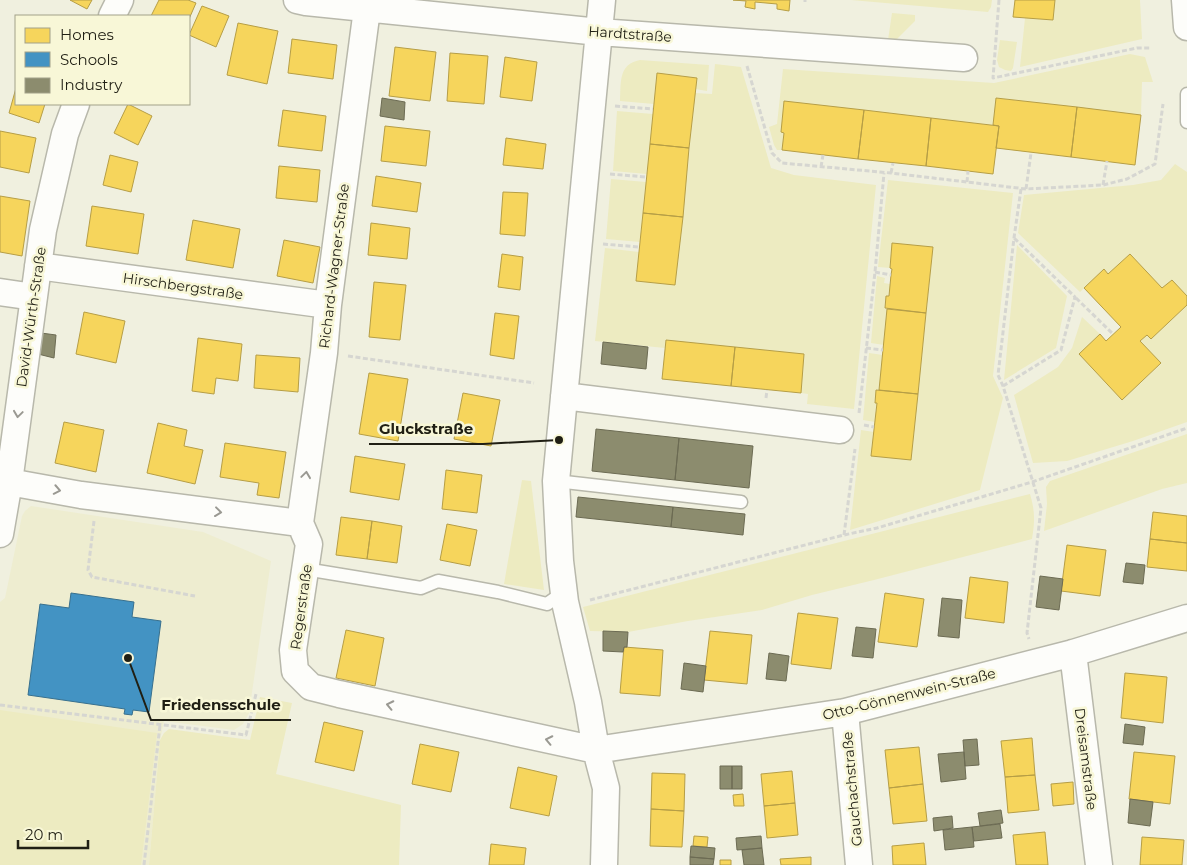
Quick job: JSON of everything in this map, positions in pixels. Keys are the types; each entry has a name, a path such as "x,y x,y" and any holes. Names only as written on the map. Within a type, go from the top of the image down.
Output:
{"street":[{"path":"112,15 120,0"},
{"name":"Hardtstraße","path":"297,0 367,9 599,32 964,58"},
{"path":"602,0 556,480 560,561 565,602 588,702 596,750 606,788 604,865"},
{"path":"1185,0 1187,27"},
{"name":"Richard-Wagner-Straße","path":"300,523 324,353 328,305 367,9"},
{"name":"David-Würth-Straße","path":"0,534 9,482 43,230 63,144 76,105"},
{"name":"Hirschbergstraße","path":"38,266 328,305"},
{"path":"0,292 34,297"},
{"path":"564,396 853,429"},
{"path":"9,482 81,495 300,523"},
{"name":"Regerstraße","path":"300,523 309,544 294,650 295,672 311,687 596,750"},
{"name":"Otto-Gönnenwein-Straße","path":"596,750 845,712 1073,653 1187,618"},
{"name":"Dreisamstraße","path":"1073,653 1099,865"},
{"name":"Gauchachstraße","path":"845,712 859,865"}],"lane":[{"path":"1187,94 1187,122"},
{"path":"556,480 741,502"},
{"path":"305,569 421,588 438,581 498,592 547,604 564,592"}],"path":[{"path":"999,0 993,78 1137,48 1151,48"},
{"path":"747,63 772,153 782,163 891,173 1026,189 1103,185 1127,179 1156,164 1163,104"},
{"path":"614,106 653,109"},
{"path":"1026,189 1031,153"},
{"path":"821,167 823,155"},
{"path":"1103,185 1107,161"},
{"path":"891,173 893,163"},
{"path":"967,182 968,171"},
{"path":"844,535 853,429 866,348 884,173"},
{"path":"607,174 646,177"},
{"path":"1021,188 998,375 1041,508 1028,633 1029,639"},
{"path":"1014,238 1113,334"},
{"path":"600,244 639,247"},
{"path":"875,272 891,275"},
{"path":"1003,386 1061,350 1075,297"},
{"path":"866,348 884,350"},
{"path":"347,356 534,382"},
{"path":"853,429 874,427"},
{"path":"589,600 877,528 1032,482 1187,428"},
{"path":"94,521 88,570 92,577 195,596"},
{"path":"0,705 246,735 256,694"},
{"path":"144,865 160,725"}],"shaded area":[{"path":"851,0 992,0 988,12"},
{"path":"1055,0 1140,0 1142,39 1020,67 1025,18 1053,20"},
{"path":"892,13 915,15 915,21 893,43 888,40"},
{"path":"1000,40 1017,42 1011,71 999,67 997,60"},
{"path":"1130,54 1145,57 1153,82 1142,82 1141,115 997,98 993,125 784,101 781,132 784,133 782,150 777,150 774,145 769,127 777,124 783,69 994,83"},
{"path":"640,60 709,65 707,91 695,89 696,78 657,73 654,104 620,101 621,81 624,70 633,62"},
{"path":"715,64 741,67 771,168 794,175 876,185 854,409 807,404 808,394 801,393 804,354 666,340 665,348 595,341 605,248 639,252 636,281 675,285 695,93 712,94"},
{"path":"617,111 653,114 647,174 613,171"},
{"path":"1175,164 1187,172 1187,296 1172,280 1162,288 1130,254 1108,274 1104,269 1080,292 1018,233 1024,195 1133,185 1161,180"},
{"path":"611,179 646,182 640,242 606,239"},
{"path":"888,180 1013,193 993,376 1003,398 980,490 850,530 861,430 874,432 872,456 911,460 933,248 893,243 890,268 878,267"},
{"path":"1017,245 1067,296 1056,348 1004,380"},
{"path":"877,276 885,278 884,283 890,284 889,296 886,297 884,345 871,343"},
{"path":"1187,305 1187,422 1067,461 1033,463 1014,395 1058,367 1072,348 1082,317 1100,334 1079,354 1122,400 1161,364 1140,341 1147,335 1151,339"},
{"path":"869,353 883,355 879,390 876,390 875,422 863,420"},
{"path":"1187,434 1187,483 1162,489 1044,531 1047,504 1046,487 1050,481"},
{"path":"522,480 531,481 544,590 504,584"},
{"path":"1030,494 1034,516 1032,539 812,595 762,610 628,632 590,631 583,607"},
{"path":"31,506 203,532 271,561 249,713 243,724 234,730 164,721 160,740 149,865 0,865 0,602 5,598 22,516"},
{"path":"260,697 292,703 276,774 401,805 399,865 149,865 160,740 164,733 169,729 250,740"},
{"path":"0,710 157,733 141,865 0,865"}],"building: Homes":[{"path":"70,0 92,0 87,9"},
{"path":"159,0 188,0 196,3 190,17 190,15 152,15"},
{"path":"733,0 790,0 789,11 777,9 777,4 755,2 755,9 745,7 746,1"},
{"path":"1015,0 1055,0 1053,20 1013,17"},
{"path":"202,6 229,16 216,47 190,35"},
{"path":"238,23 278,31 267,84 227,75"},
{"path":"292,39 337,45 333,79 288,73"},
{"path":"395,47 436,52 430,101 389,96"},
{"path":"450,53 488,56 484,104 447,101"},
{"path":"505,57 537,62 532,101 500,97"},
{"path":"657,73 697,78 689,148 650,144"},
{"path":"15,92 15,105 45,105 39,123 9,113"},
{"path":"996,98 1077,107 1071,157 996,148 999,126 993,125"},
{"path":"784,101 864,110 858,159 782,150 784,133 781,132"},
{"path":"128,105 152,116 138,145 114,133"},
{"path":"1077,107 1141,115 1135,165 1071,157"},
{"path":"283,110 326,116 322,151 278,146"},
{"path":"864,110 931,118 926,166 858,159"},
{"path":"931,118 999,126 993,174 926,166"},
{"path":"385,126 430,131 426,166 381,161"},
{"path":"0,131 36,138 29,173 0,167"},
{"path":"506,138 546,144 543,169 503,165"},
{"path":"650,144 689,148 683,217 643,213"},
{"path":"110,155 138,162 131,192 103,185"},
{"path":"279,166 320,170 317,202 276,198"},
{"path":"376,176 421,183 417,212 372,206"},
{"path":"503,192 528,193 525,236 500,234"},
{"path":"0,196 30,201 22,256 0,252"},
{"path":"92,206 144,214 138,254 86,246"},
{"path":"643,213 683,217 675,285 636,281"},
{"path":"193,220 240,229 233,268 186,260"},
{"path":"371,223 410,228 407,259 368,255"},
{"path":"284,240 320,247 313,283 277,276"},
{"path":"892,243 933,247 926,313 885,308 886,296 889,296 892,269 890,268"},
{"path":"502,254 523,257 520,290 498,287"},
{"path":"1130,254 1162,288 1172,280 1187,296 1187,305 1151,339 1147,335 1140,341 1161,363 1122,400 1079,354 1100,334 1106,341 1121,327 1084,288 1104,269 1108,274"},
{"path":"374,282 406,285 400,340 369,337"},
{"path":"887,309 926,313 918,394 879,390"},
{"path":"84,312 125,321 116,363 76,354"},
{"path":"495,313 519,316 514,359 490,355"},
{"path":"198,338 242,344 238,381 216,378 214,394 192,391"},
{"path":"666,340 735,347 731,386 662,379"},
{"path":"735,347 804,354 801,393 731,386"},
{"path":"256,355 300,358 298,392 254,388"},
{"path":"369,373 408,379 398,441 359,434"},
{"path":"876,390 918,394 911,460 871,456 877,403 875,403"},
{"path":"463,393 500,400 491,446 454,439"},
{"path":"64,422 104,430 96,472 55,463"},
{"path":"158,423 187,430 184,446 203,450 195,484 147,473"},
{"path":"225,443 286,452 279,498 257,495 259,483 220,477"},
{"path":"355,456 405,464 399,500 350,492"},
{"path":"446,470 482,475 477,513 442,509"},
{"path":"1153,512 1187,516 1187,543 1150,539"},
{"path":"341,517 372,521 367,559 336,555"},
{"path":"372,521 402,526 397,563 367,559"},
{"path":"447,524 477,530 470,566 440,560"},
{"path":"1150,539 1187,543 1187,571 1147,567"},
{"path":"1067,545 1106,550 1100,596 1061,591"},
{"path":"970,577 1008,582 1004,623 965,618"},
{"path":"885,593 924,599 917,647 878,642"},
{"path":"798,613 838,618 831,669 791,664"},
{"path":"346,630 384,638 375,686 336,678"},
{"path":"710,631 752,635 747,684 704,680"},
{"path":"624,647 663,650 660,696 620,693"},
{"path":"1125,673 1167,677 1163,723 1121,718"},
{"path":"324,722 363,731 354,771 315,762"},
{"path":"1032,738 1035,775 1005,777 1001,741"},
{"path":"420,744 459,752 451,792 412,784"},
{"path":"919,747 923,784 889,788 885,750"},
{"path":"1134,752 1175,756 1170,804 1129,799"},
{"path":"518,767 557,776 549,816 510,808"},
{"path":"792,771 795,803 764,806 761,774"},
{"path":"652,773 685,774 684,811 651,809"},
{"path":"1035,775 1039,810 1008,813 1005,777"},
{"path":"1073,782 1074,804 1053,806 1051,784"},
{"path":"923,784 927,821 893,824 889,788"},
{"path":"743,794 744,806 734,806 733,795"},
{"path":"795,803 798,835 767,838 764,806"},
{"path":"651,809 684,811 682,847 650,846"},
{"path":"1045,832 1048,865 1016,865 1013,835"},
{"path":"694,836 708,837 707,847 693,846"},
{"path":"1142,837 1184,840 1182,865 1140,865"},
{"path":"924,843 926,865 893,865 892,846"},
{"path":"491,844 526,848 524,865 489,865"},
{"path":"811,857 811,865 781,865 780,859"},
{"path":"720,860 731,860 731,865 720,865"}],"building: Schools":[{"path":"71,593 134,602 132,617 161,621 149,712 133,710 132,715 124,714 125,709 28,695 40,604 69,608"}],"building: Industry":[{"path":"382,98 405,102 404,120 380,116"},
{"path":"41,333 56,335 54,358 38,354"},
{"path":"603,342 648,347 646,369 601,364"},
{"path":"596,429 679,438 675,480 592,471"},
{"path":"679,438 753,446 749,488 675,480"},
{"path":"578,497 673,507 671,527 576,517"},
{"path":"673,507 745,514 743,535 671,527"},
{"path":"1126,563 1145,565 1143,584 1123,582"},
{"path":"1040,576 1063,579 1059,610 1036,607"},
{"path":"942,598 962,600 959,638 938,636"},
{"path":"856,627 876,629 873,658 852,656"},
{"path":"603,631 628,632 627,647 624,647 623,652 603,651"},
{"path":"769,653 789,656 786,681 766,679"},
{"path":"684,663 706,666 703,692 681,689"},
{"path":"1125,724 1145,727 1143,745 1123,743"},
{"path":"977,739 979,765 965,766 963,740"},
{"path":"964,752 966,779 941,782 938,754"},
{"path":"720,766 732,766 732,789 720,789"},
{"path":"732,766 742,766 742,789 732,789"},
{"path":"1130,799 1153,802 1150,826 1128,823"},
{"path":"1001,810 1003,823 980,826 978,813"},
{"path":"952,816 953,828 934,831 933,818"},
{"path":"1000,824 1002,838 974,841 972,827"},
{"path":"972,827 974,847 945,850 943,830"},
{"path":"761,836 762,848 737,850 736,838"},
{"path":"691,846 715,848 714,859 690,857"},
{"path":"762,848 764,865 744,865 742,850"},
{"path":"690,857 714,859 713,865 690,865"}],"place":[{"name":"Gluckstraße","path":"559,440"},
{"name":"Friedensschule","path":"128,658"}]}
